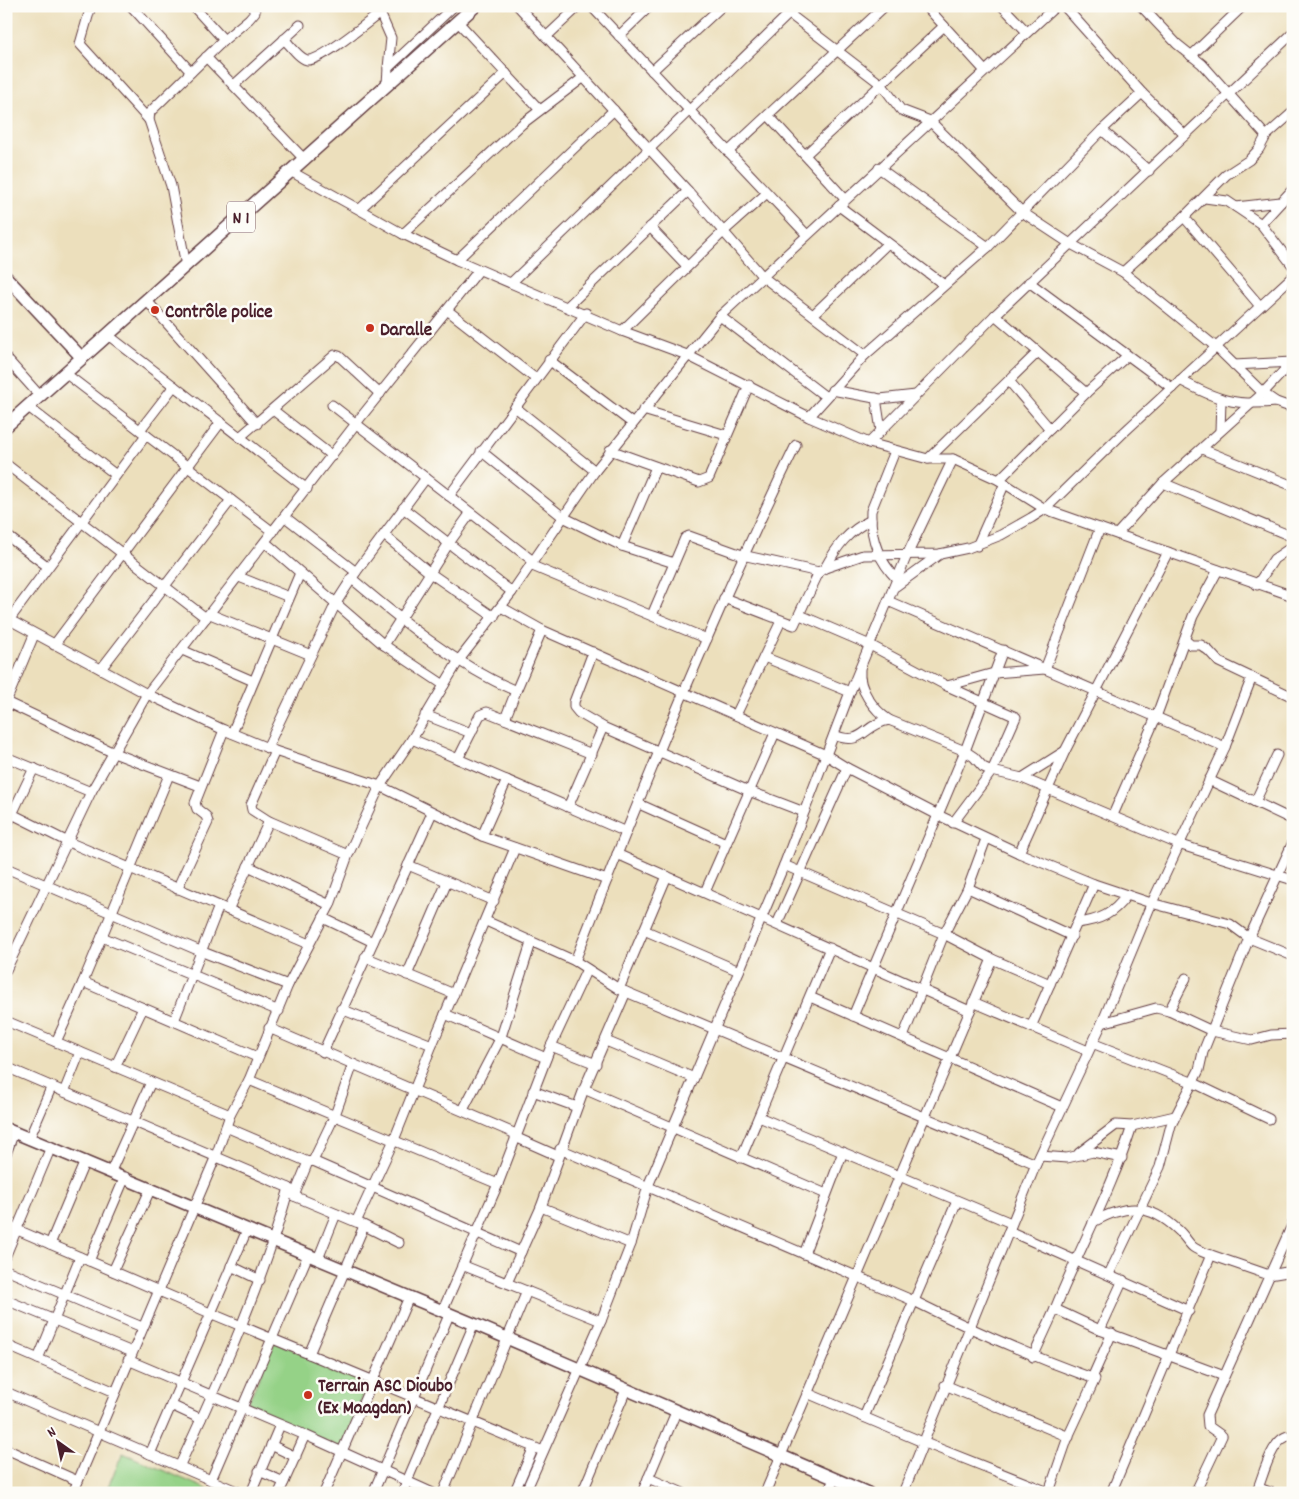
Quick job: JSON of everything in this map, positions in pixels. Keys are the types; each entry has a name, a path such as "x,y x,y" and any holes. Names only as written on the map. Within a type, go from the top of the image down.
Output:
{"highway":[{"name":"N 1","path":"7,425 292,172 475,6"}],"main road":[{"path":"6,277 82,358"},
{"path":"10,1131 111,1171 274,1242 474,1324 868,1493"}],"street":[{"path":"91,6 80,44 149,120 171,186 186,266"},
{"path":"131,6 191,72"},
{"path":"193,6 224,40"},
{"path":"149,120 150,112 224,40 249,19 255,12 252,6"},
{"path":"388,68 454,6"},
{"path":"518,6 688,191 763,277 865,355"},
{"path":"546,37 579,6"},
{"path":"591,6 806,235"},
{"path":"619,36 650,6"},
{"path":"652,71 722,6"},
{"path":"779,6 882,85 901,110 930,121 1022,212 1069,243 1123,272 1216,347 1263,393 1276,402"},
{"path":"511,283 797,6"},
{"path":"728,152 885,6"},
{"path":"926,6 985,71"},
{"path":"1002,6 1027,32"},
{"path":"73,1493 216,1156 230,1115 249,1080 288,985 330,905 348,855 380,786 412,739 425,714 459,660 512,592 610,450 720,316 1056,6"},
{"path":"1064,6 1142,93 1185,135"},
{"path":"1141,6 1191,56 1202,64 1266,136"},
{"path":"1191,56 1243,6"},
{"path":"284,39 305,59 312,60 330,50 378,10 391,38 387,84"},
{"path":"458,22 539,109"},
{"path":"234,86 300,25"},
{"path":"805,155 944,26"},
{"path":"869,443 1069,243 1149,171 1292,36"},
{"path":"206,57 304,160"},
{"path":"360,209 506,73"},
{"path":"403,234 539,109 584,77"},
{"path":"810,417 865,355 943,284 988,247 1102,130 1142,93"},
{"path":"457,260 614,110"},
{"path":"768,115 805,155 842,202 887,244 943,284"},
{"path":"1123,272 1184,218 1231,171 1249,160 1259,149 1266,136 1290,119"},
{"path":"1102,130 1149,171"},
{"path":"879,168 988,247"},
{"path":"292,172 403,234 457,260 568,306 622,331 687,355 810,417 869,443 928,459 953,458 1002,482 1045,509 1257,585 1293,596"},
{"path":"1261,224 1293,189"},
{"path":"568,306 688,191"},
{"path":"622,331 687,266 767,193"},
{"path":"1205,198 1227,201 1261,224 1293,266"},
{"path":"1236,206 1281,202"},
{"path":"1184,218 1260,306"},
{"path":"650,227 687,266"},
{"path":"813,315 887,244"},
{"path":"6,970 10,952 47,885 66,841 91,792 147,694 356,424 479,270"},
{"path":"652,615 685,538 689,536 742,555 822,570 863,555 940,554 976,546 1001,535 1045,509 1180,380 1293,276"},
{"path":"1029,282 1172,388"},
{"path":"1282,287 1293,289"},
{"path":"146,301 257,424"},
{"path":"447,310 536,379"},
{"path":"449,496 514,407 586,314"},
{"path":"995,315 1086,393"},
{"path":"720,316 830,394 891,399 917,394"},
{"path":"108,335 307,489"},
{"path":"928,459 1038,352"},
{"path":"240,438 335,355 339,356 380,394"},
{"path":"976,546 1002,482 1086,393 1128,356"},
{"path":"6,358 40,396"},
{"path":"550,360 632,423"},
{"path":"1234,365 1292,361"},
{"path":"1118,534 1163,483 1263,393 1292,361"},
{"path":"1193,368 1196,388"},
{"path":"65,373 273,532"},
{"path":"1180,380 1221,400 1250,404 1276,402 1291,406"},
{"path":"1009,381 1050,429"},
{"path":"610,450 704,482 709,478 749,385"},
{"path":"174,386 116,475 7,619 147,694 271,750 380,786 482,836 607,880"},
{"path":"876,398 881,431"},
{"path":"1220,431 1221,400"},
{"path":"332,405 532,563 707,639"},
{"path":"27,406 116,475"},
{"path":"514,407 595,471"},
{"path":"273,410 332,456"},
{"path":"643,410 726,435"},
{"path":"54,645 220,422"},
{"path":"575,961 626,832 742,555 796,445"},
{"path":"1202,449 1293,486"},
{"path":"481,451 564,517 622,546 674,564"},
{"path":"895,451 871,511 871,520 878,554 897,579"},
{"path":"529,1492 543,1451 601,1321 631,1244 648,1186 784,865 861,665 907,554 953,458"},
{"path":"6,464 122,555 208,616 311,655"},
{"path":"622,546 656,467"},
{"path":"348,855 255,814 251,805 271,750 311,655 336,603 353,575 426,478"},
{"path":"1163,483 1293,537"},
{"path":"101,670 231,500"},
{"path":"404,508 512,592"},
{"path":"384,645 449,543 470,514"},
{"path":"285,517 353,575 401,620 459,660 516,691"},
{"path":"724,598 794,625 822,570 846,537 859,526 871,520"},
{"path":"1045,669 1100,528"},
{"path":"6,535 47,566"},
{"path":"384,535 430,573 494,617"},
{"path":"264,542 384,645 444,685"},
{"path":"1257,585 1274,559 1293,546"},
{"path":"1019,853 1050,789 1065,751 1098,691 1168,552"},
{"path":"892,590 905,578 940,554"},
{"path":"1113,815 1156,717 1193,616 1218,570"},
{"path":"177,889 208,822 206,816 195,806 200,786 253,681 300,573"},
{"path":"239,576 289,597"},
{"path":"888,601 1225,747"},
{"path":"501,607 542,630 826,755 847,768 986,839 1094,884 1151,903 1224,922 1249,938 1293,956"},
{"path":"800,615 870,645 947,686 1016,717 992,772 954,823"},
{"path":"736,715 780,620"},
{"path":"505,719 542,630"},
{"path":"34,634 9,687 6,702 114,753 200,786"},
{"path":"1185,640 1191,645 1201,645 1219,662 1293,697"},
{"path":"182,650 253,681"},
{"path":"853,1016 965,751 1003,650"},
{"path":"593,652 574,702 574,707 579,714 603,727 748,791 804,812"},
{"path":"764,657 850,692"},
{"path":"861,665 860,674 869,699 880,714 889,720 965,751 983,767 992,772 1022,778 1178,844 1293,880"},
{"path":"947,686 994,672 1045,669"},
{"path":"903,1493 925,1443 945,1385 1038,1160 1102,1023 1151,903 1225,747 1252,677"},
{"path":"458,759 483,712 592,754"},
{"path":"425,714 471,734"},
{"path":"834,735 846,740 854,740 879,722 889,720"},
{"path":"568,807 603,727"},
{"path":"704,892 775,733"},
{"path":"412,739 626,832"},
{"path":"1022,778 1065,751"},
{"path":"1255,802 1277,755"},
{"path":"6,757 91,792"},
{"path":"6,827 9,813 34,768"},
{"path":"778,924 847,768"},
{"path":"56,1042 169,775"},
{"path":"482,836 507,780"},
{"path":"1209,780 1293,820"},
{"path":"639,804 726,843"},
{"path":"9,813 66,841 309,944"},
{"path":"323,1052 432,813"},
{"path":"228,910 269,820"},
{"path":"903,1037 924,990 944,934 968,888 986,839"},
{"path":"1110,1274 1142,1210 1160,1167 1175,1116 1194,1083 1212,1030 1249,938 1293,842"},
{"path":"309,1354 344,1270 372,1186 394,1140 413,1089 516,848"},
{"path":"617,854 924,990 1194,1083 1269,1120"},
{"path":"408,865 494,901"},
{"path":"784,865 800,874 944,934 992,959 1050,984"},
{"path":"248,866 330,905"},
{"path":"6,868 200,951 288,985"},
{"path":"507,1283 540,1207 577,1107 606,1041 644,930 667,876"},
{"path":"407,975 447,882"},
{"path":"1031,1028 1094,884"},
{"path":"968,888 1072,936"},
{"path":"1077,923 1090,922 1111,914 1127,895"},
{"path":"174,1021 219,906"},
{"path":"323,918 373,942"},
{"path":"486,921 531,943 575,961 623,991 924,1118 1038,1160 1067,1158 1093,1152 1122,1158"},
{"path":"644,930 739,971"},
{"path":"102,937 278,1011"},
{"path":"463,1110 501,1037 531,943"},
{"path":"741,1158 830,948"},
{"path":"365,957 454,994"},
{"path":"765,1493 992,959"},
{"path":"373,1493 414,1398 462,1265 498,1184 546,1058 587,969"},
{"path":"1169,1011 1186,978"},
{"path":"83,982 257,1057"},
{"path":"810,997 1062,1107"},
{"path":"115,1066 143,1008"},
{"path":"1102,1023 1156,1008 1169,1011 1212,1030 1252,1040 1271,1035 1293,1034"},
{"path":"341,1009 432,1045"},
{"path":"445,1014 546,1058"},
{"path":"6,1021 230,1115"},
{"path":"270,1028 463,1110 516,1136 648,1186 914,1301 969,1329 1033,1357 1095,1379 1047,1492 807,1393"},
{"path":"606,1041 694,1078"},
{"path":"551,1046 596,1064"},
{"path":"64,1092 80,1052"},
{"path":"179,1467 202,1419 260,1280 291,1192 310,1162 335,1115 353,1064"},
{"path":"6,1067 51,1088 216,1156 399,1243"},
{"path":"249,1080 498,1184"},
{"path":"111,1171 151,1082"},
{"path":"29,1139 51,1088"},
{"path":"584,1090 826,1194"},
{"path":"533,1091 577,1107"},
{"path":"1079,1154 1116,1126 1132,1126 1175,1116"},
{"path":"759,1117 957,1201 1075,1259 1189,1311"},
{"path":"1033,1357 1056,1309 1075,1259 1122,1158 1132,1126"},
{"path":"226,1127 372,1186 521,1252"},
{"path":"6,1154 10,1131"},
{"path":"6,1255 50,1147"},
{"path":"804,1254 843,1152"},
{"path":"50,1244 85,1161"},
{"path":"38,1359 65,1294 85,1259 125,1177"},
{"path":"113,1271 150,1188"},
{"path":"864,1417 957,1201"},
{"path":"540,1207 631,1244"},
{"path":"1093,1222 1116,1210 1142,1210 1160,1217 1178,1229 1193,1247 1212,1255 1269,1275 1293,1271"},
{"path":"211,1480 273,1338 336,1214"},
{"path":"1195,1493 1222,1436 1208,1426 1206,1420 1293,1223"},
{"path":"6,1225 240,1326 543,1451"},
{"path":"150,1454 210,1313 248,1230"},
{"path":"1110,1493 1212,1255"},
{"path":"462,1265 601,1321"},
{"path":"231,1266 260,1280"},
{"path":"6,1270 142,1327"},
{"path":"1100,1330 1123,1280"},
{"path":"443,1493 527,1291"},
{"path":"324,1493 409,1298"},
{"path":"6,1300 54,1320 211,1397 280,1424 433,1493"},
{"path":"1056,1309 1100,1330 1224,1376"},
{"path":"402,1493 474,1324"},
{"path":"1092,1378 1112,1333"},
{"path":"6,1345 115,1392"},
{"path":"945,1385 1069,1437"},
{"path":"582,1493 626,1390"},
{"path":"6,1392 240,1493"},
{"path":"172,1405 202,1419"},
{"path":"642,1493 676,1412"},
{"path":"250,1493 280,1424"},
{"path":"279,1493 305,1435"},
{"path":"1272,1493 1257,1490 1269,1457 1278,1441 1284,1437 1293,1436"},
{"path":"271,1445 296,1456"},
{"path":"514,1493 534,1447"},
{"path":"6,1449 78,1481"},
{"path":"259,1472 284,1482"},
{"path":"648,1478 682,1493"},
{"path":"828,1493 834,1479"}],"green space":[{"name":"Terrain ASC Dioubo (Ex Maagdan)","path":"275,1342 370,1382 342,1448 246,1407"},
{"path":"123,1453 216,1493 105,1493"}],"place":[{"name":"Contrôle police","path":"155,310"},
{"name":"Daralle","path":"370,328"},
{"name":"Terrain ASC Dioubo (Ex Maagdan)","path":"308,1395"}]}
